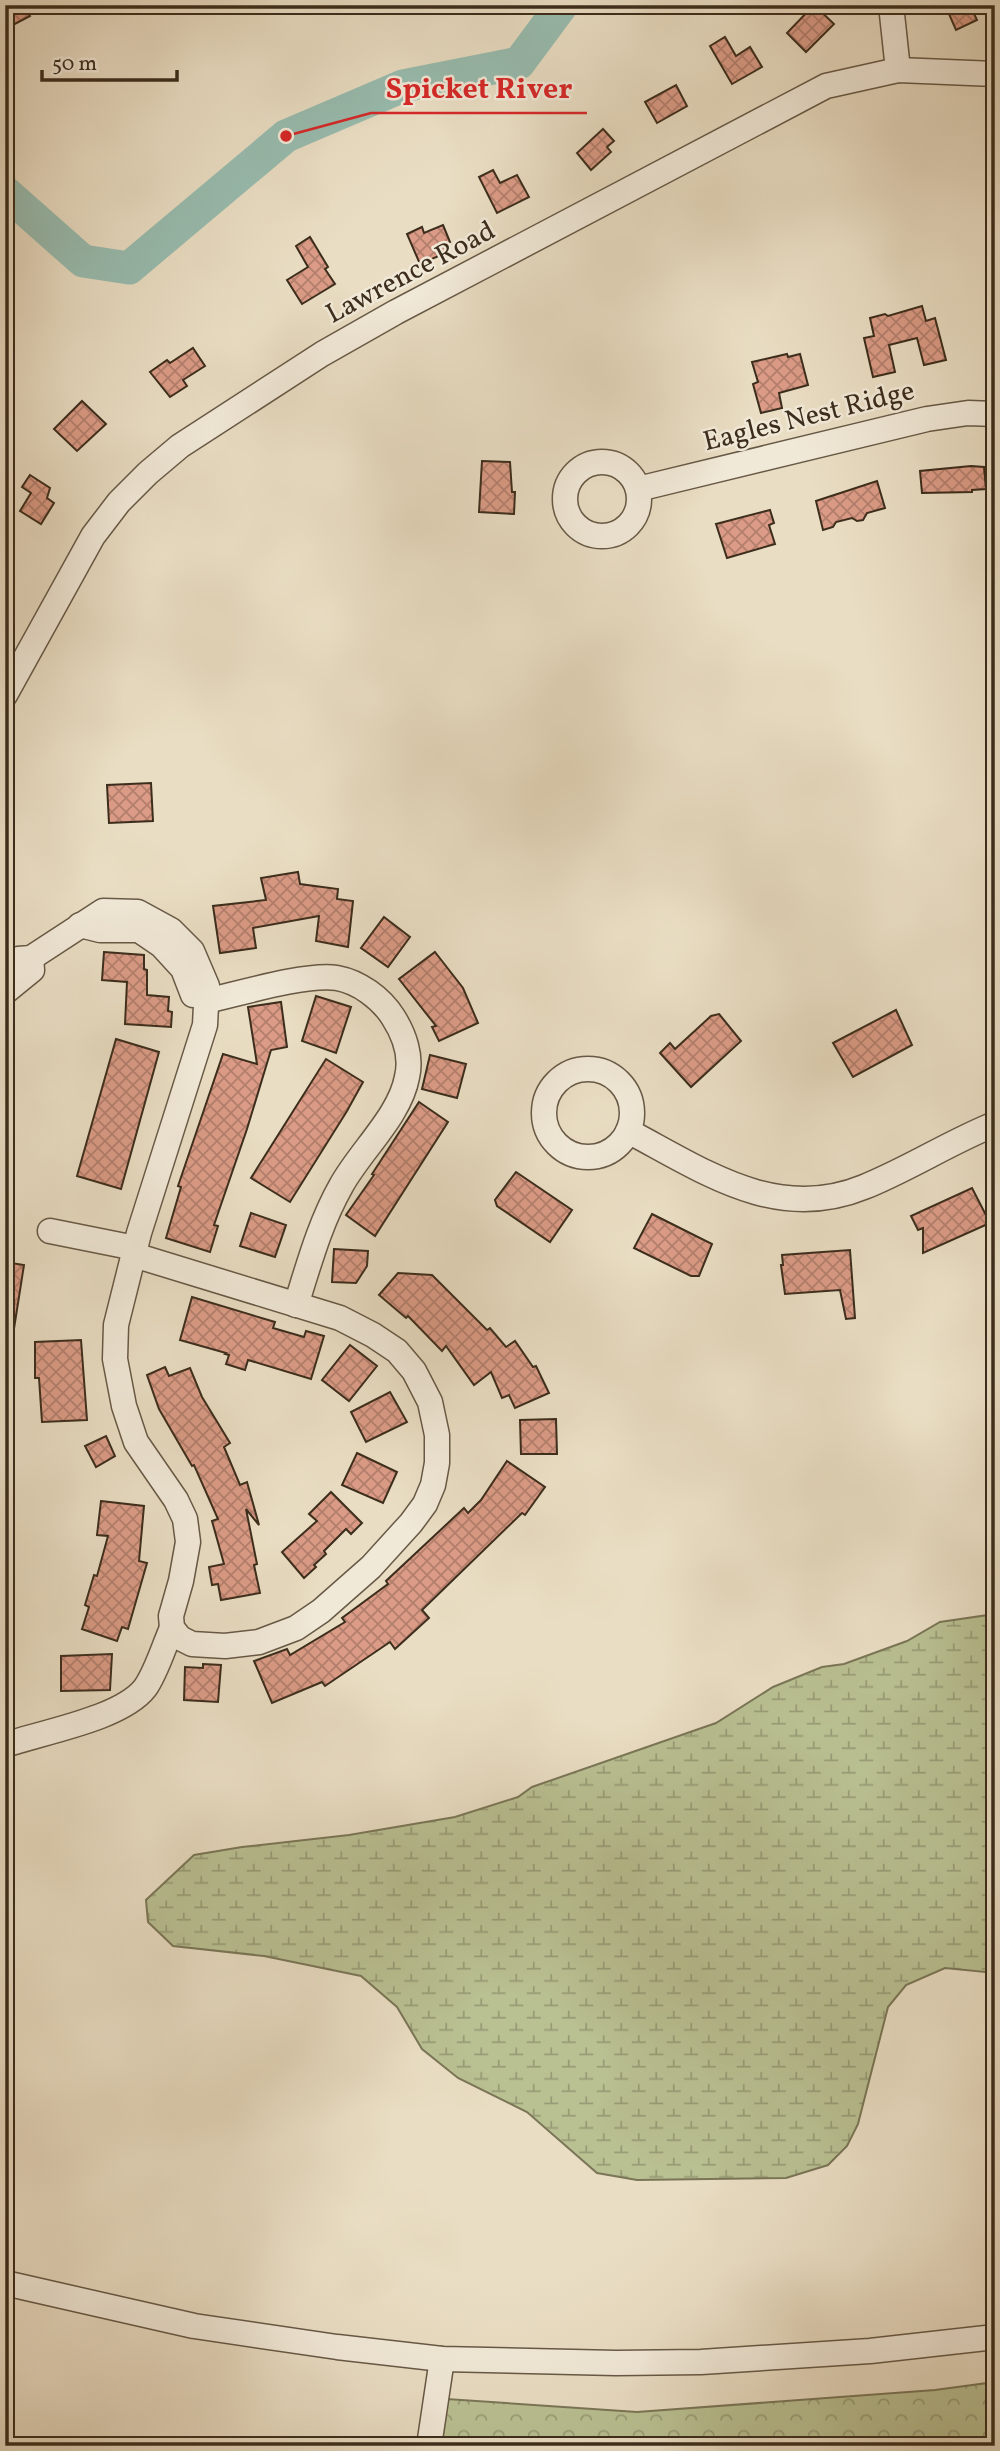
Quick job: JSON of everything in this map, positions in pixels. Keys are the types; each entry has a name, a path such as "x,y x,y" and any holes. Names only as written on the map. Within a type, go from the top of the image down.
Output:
{"street":[{"path":"891,5 898,70"},
{"name":"Lawrence Road","path":"5,695 93,536 118,502 180,446 322,354 396,312 826,86 898,70 995,74"},
{"name":"Eagles Nest Ridge","path":"638,489 927,419 968,413 995,414"},
{"path":"5,970 18,959 32,958 103,911 138,912 172,930 192,951 207,986 205,1025 135,1252 116,1325 115,1359 124,1406 136,1442 176,1500 185,1519 188,1542 171,1616 172,1628 145,1687 131,1700 103,1714 5,1745"},
{"path":"80,925 100,930 139,930 161,945 183,969 205,1025"},
{"path":"5,992 32,970 32,958"},
{"path":"206,1000 317,978 337,978 362,988 386,1007 404,1040 409,1060 399,1101 329,1207 296,1305"},
{"path":"628,1131 723,1180 751,1191 796,1200 819,1199 863,1188 995,1124"},
{"path":"50,1231 135,1252 340,1318 397,1351 414,1371 430,1402 437,1435 438,1463 425,1504 371,1567 321,1611 296,1628 259,1642 225,1646 192,1644 180,1638 172,1628"},
{"path":"5,2283 194,2326 442,2359 701,2362 858,2352 995,2337"},
{"path":"429,2446 442,2359"}],"green space":[{"path":"995,1614 995,1973 945,1968 906,1985 888,2007 858,2124 847,2146 828,2165 786,2178 637,2180 597,2173 527,2112 458,2078 422,2049 397,2007 361,1976 264,1956 173,1946 148,1922 146,1900 194,1855 349,1835 455,1817 518,1797 532,1787 716,1723 773,1687 822,1667 844,1664 907,1641 940,1622"},
{"path":"995,2382 995,2446 440,2446 447,2399 637,2412 935,2390"}],"building":[{"path":"5,5 24,5 30,16 5,29"},
{"path":"814,5 834,24 806,52 787,33"},
{"path":"945,5 970,5 977,20 956,30"},
{"path":"725,37 736,56 750,47 762,67 732,84 710,46"},
{"path":"676,85 687,106 657,123 645,102"},
{"path":"603,129 614,141 607,147 611,152 591,170 577,153"},
{"path":"493,170 500,183 517,175 529,197 497,213 479,177"},
{"path":"443,225 450,242 445,244 448,252 420,264 407,234 422,227 424,233"},
{"path":"310,237 335,284 302,304 287,280 308,267 296,246"},
{"path":"922,306 926,321 935,318 946,360 924,365 917,338 889,345 895,372 873,377 864,338 874,336 870,318"},
{"path":"193,348 205,366 183,380 187,386 170,397 150,372 167,360 170,363"},
{"path":"787,354 788,357 800,354 808,385 779,393 782,408 761,413 753,384 758,382 752,362"},
{"path":"82,401 106,424 77,451 54,429"},
{"path":"482,461 510,462 512,492 515,492 514,514 479,512"},
{"path":"984,467 986,489 972,492 922,493 920,471"},
{"path":"30,475 50,488 47,498 54,503 41,524 20,511 31,493 22,487"},
{"path":"877,481 885,508 867,513 863,520 852,518 836,522 833,527 823,530 816,501"},
{"path":"770,510 774,523 769,525 775,544 727,558 716,524"},
{"path":"151,783 153,821 109,823 107,785"},
{"path":"298,872 300,884 338,889 337,899 353,901 348,947 316,941 319,916 253,928 256,948 220,953 213,906 266,900 261,878"},
{"path":"384,917 410,937 388,967 361,948"},
{"path":"104,952 144,955 147,995 169,997 171,1027 125,1024 127,982 102,980"},
{"path":"435,952 463,988 478,1023 439,1041 432,1027 436,1026 399,979"},
{"path":"316,996 351,1007 336,1053 302,1041"},
{"path":"281,1002 287,1047 271,1050 214,1225 218,1226 210,1252 166,1238 181,1187 178,1186 223,1054 257,1064 248,1007"},
{"path":"896,1010 912,1045 853,1077 833,1043"},
{"path":"719,1014 741,1041 691,1087 660,1053 670,1043 675,1049 711,1016"},
{"path":"116,1039 159,1052 121,1189 77,1176"},
{"path":"430,1055 466,1064 457,1098 422,1089"},
{"path":"326,1059 363,1082 290,1202 251,1178"},
{"path":"419,1102 448,1122 375,1236 346,1215"},
{"path":"516,1172 572,1210 550,1242 497,1206 495,1200"},
{"path":"972,1188 990,1223 923,1253 923,1228 918,1230 911,1216"},
{"path":"251,1213 286,1225 275,1257 240,1246"},
{"path":"652,1214 712,1244 699,1276 691,1276 634,1248"},
{"path":"334,1249 368,1251 367,1266 356,1283 332,1282"},
{"path":"850,1250 855,1318 846,1319 840,1290 785,1294 782,1255"},
{"path":"5,1262 24,1265 13,1335 5,1334"},
{"path":"398,1273 432,1275 487,1330 490,1328 506,1347 515,1341 533,1367 536,1366 549,1393 515,1408 509,1395 502,1398 491,1372 474,1385 446,1346 442,1351 408,1316 406,1318 379,1295"},
{"path":"192,1297 275,1322 273,1328 304,1337 306,1331 324,1336 311,1379 248,1360 245,1370 226,1364 229,1355 226,1353 180,1340"},
{"path":"81,1340 87,1420 42,1422 39,1378 35,1378 35,1342"},
{"path":"350,1345 377,1366 349,1401 322,1380"},
{"path":"165,1367 169,1376 190,1368 202,1397 230,1443 224,1447 240,1485 247,1482 259,1525 246,1509 260,1593 221,1600 218,1584 212,1585 209,1567 224,1564 212,1521 218,1519 194,1465 192,1466 159,1409 147,1375"},
{"path":"390,1392 407,1422 366,1442 351,1412"},
{"path":"556,1419 557,1454 521,1454 520,1420"},
{"path":"106,1436 115,1456 96,1467 85,1446"},
{"path":"357,1453 397,1472 383,1503 342,1485"},
{"path":"507,1461 545,1487 525,1515 522,1513 422,1610 429,1618 395,1649 390,1642 325,1686 322,1682 272,1703 254,1661 287,1649 290,1655 345,1622 342,1618 388,1584 386,1581 464,1508 468,1513 481,1500"},
{"path":"331,1492 362,1523 351,1534 346,1529 324,1551 326,1554 304,1578 282,1552 317,1521 309,1514"},
{"path":"101,1501 144,1506 139,1561 147,1563 128,1629 122,1627 117,1641 82,1629 89,1607 85,1605 94,1575 97,1576 108,1536 97,1535"},
{"path":"112,1654 110,1690 61,1691 61,1656"},
{"path":"203,1664 221,1665 218,1702 184,1700 185,1667 203,1668"}],"waterway":[{"path":"5,192 83,261 129,268 286,136 403,86 519,63 562,5"}],"place":[{"name":"Spicket River","path":"286,136"}]}
